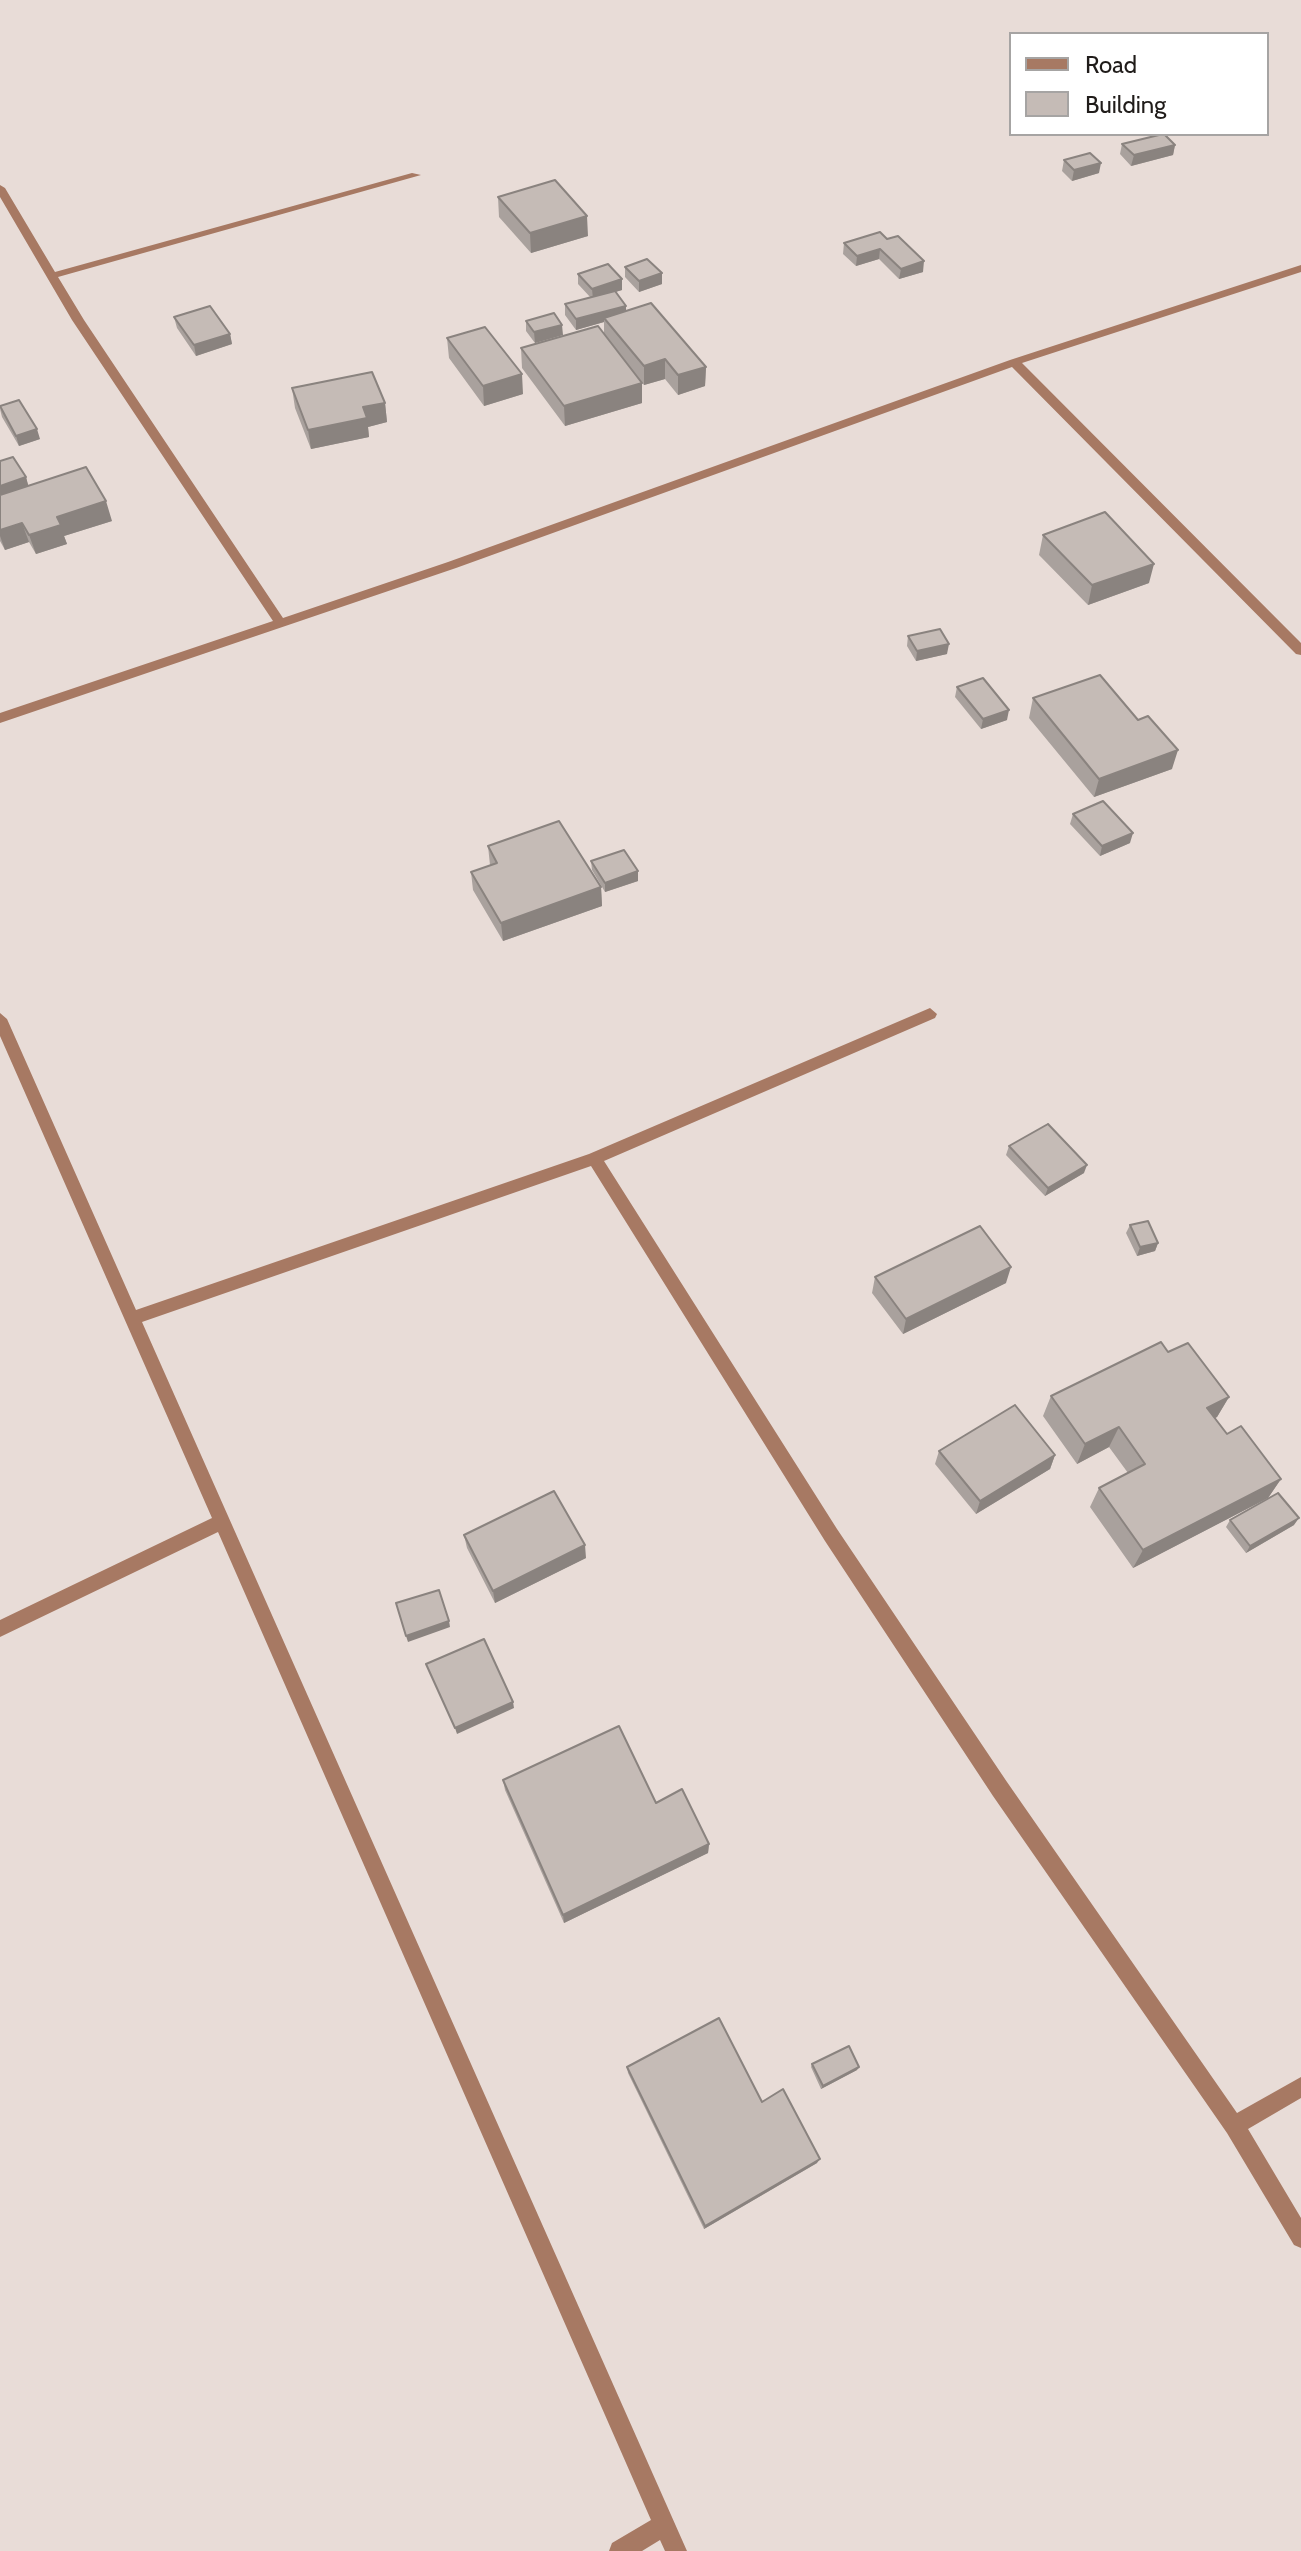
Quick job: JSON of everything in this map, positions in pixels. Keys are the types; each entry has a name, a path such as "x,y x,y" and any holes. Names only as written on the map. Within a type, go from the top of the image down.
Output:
{"street":[{"path":"51,276 416,175"},
{"path":"0,188 51,276 281,624"},
{"path":"0,718 281,624 1014,362 1301,268"},
{"path":"1014,362 1301,651"},
{"path":"133,1318 594,1158 930,1014"},
{"path":"0,1019 676,2551"},
{"path":"594,1158 839,1548 1000,1789 1234,2126 1301,2238"},
{"path":"0,1629 221,1522"},
{"path":"1234,2126 1301,2087"},
{"path":"620,2551 663,2526"}],"building":[{"path":"1166,136 1175,145 1134,155 1122,144"},
{"path":"1090,153 1101,163 1074,170 1064,160"},
{"path":"555,180 587,216 530,233 498,197"},
{"path":"880,232 887,239 898,236 924,261 901,269 880,249 857,256 844,243"},
{"path":"647,259 662,273 639,281 625,267"},
{"path":"608,264 622,279 592,289 578,274"},
{"path":"615,291 626,306 576,319 565,304"},
{"path":"651,303 706,367 678,375 665,359 644,366 604,318"},
{"path":"210,306 230,334 194,345 174,317"},
{"path":"554,313 562,325 534,332 526,321"},
{"path":"598,326 642,383 564,406 521,348"},
{"path":"485,327 522,374 483,386 447,338"},
{"path":"372,372 385,403 363,407 367,418 308,430 292,388"},
{"path":"19,400 37,429 16,436 0,406"},
{"path":"13,457 26,477 0,486 0,461"},
{"path":"86,467 106,501 57,517 61,525 29,535 22,523 0,530 0,495"},
{"path":"1105,512 1154,564 1092,585 1043,535"},
{"path":"940,629 949,644 917,651 908,636"},
{"path":"1100,675 1138,720 1148,716 1178,750 1099,779 1033,698"},
{"path":"983,678 1009,710 983,719 957,687"},
{"path":"1103,801 1133,833 1102,846 1073,814"},
{"path":"559,821 601,887 501,923 471,872 497,863 488,846"},
{"path":"624,850 638,871 605,883 591,861"},
{"path":"1048,1124 1087,1165 1048,1188 1009,1146"},
{"path":"1148,1221 1158,1243 1140,1247 1130,1225"},
{"path":"980,1226 1011,1267 906,1319 875,1277"},
{"path":"1161,1342 1168,1352 1188,1343 1229,1397 1207,1408 1227,1434 1241,1426 1281,1479 1143,1550 1099,1488 1145,1464 1119,1427 1085,1444 1051,1396"},
{"path":"1015,1405 1055,1455 980,1501 939,1451"},
{"path":"554,1491 585,1545 493,1591 464,1535"},
{"path":"1278,1493 1299,1518 1250,1546 1230,1520"},
{"path":"439,1590 449,1621 406,1636 396,1603"},
{"path":"484,1639 513,1702 455,1728 426,1664"},
{"path":"619,1726 656,1803 682,1789 709,1844 563,1915 503,1780"},
{"path":"719,2018 762,2102 783,2089 820,2159 705,2226 627,2067"},
{"path":"849,2046 859,2067 823,2086 812,2064"}]}
